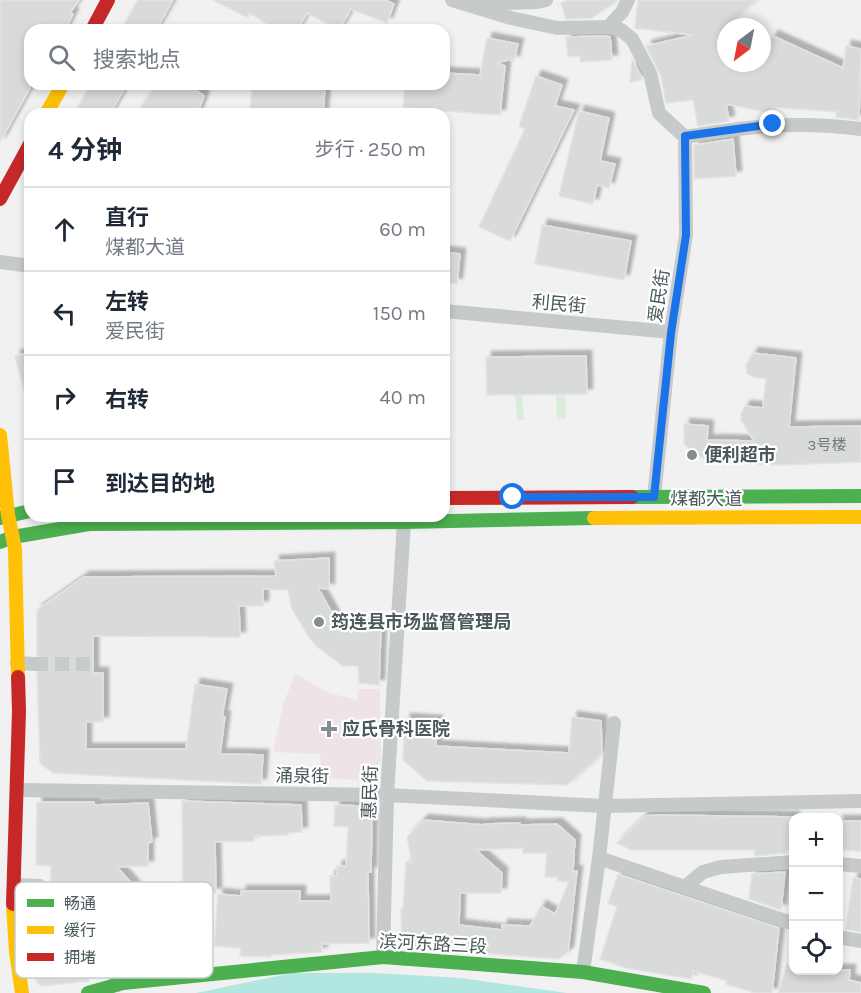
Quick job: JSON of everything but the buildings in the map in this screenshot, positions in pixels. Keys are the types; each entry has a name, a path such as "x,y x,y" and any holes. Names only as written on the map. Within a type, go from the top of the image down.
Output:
{"main road":[{"path":"95,24 108,0"},
{"path":"49,108 60,90"},
{"path":"0,199 24,155"},
{"path":"0,435 19,711 15,918"},
{"name":"煤都大道","path":"450,498 861,496"},
{"path":"651,517 654,497"},
{"path":"4,517 24,512"},
{"name":"煤都大道","path":"450,521 651,517 861,518"},
{"name":"煤都大道","path":"7,539 89,524 404,522"},
{"name":"涌泉街","path":"0,797 18,790"},
{"name":"滨河东路三段","path":"213,974 383,957 583,972 704,993"},
{"path":"20,978 22,993"},
{"name":"滨河东路三段","path":"88,993 123,983 173,978"}],"street":[{"path":"452,0 511,18 557,28 609,27 621,30 632,39 650,73 659,113 685,136 773,124 825,124 861,129"},
{"path":"467,4 537,3 546,0"},
{"path":"609,27 628,0"},
{"name":"爱民街","path":"654,497 671,333 686,235 685,136"},
{"path":"0,262 24,265"},
{"name":"利民街","path":"450,312 671,333"},
{"name":"惠民街","path":"383,957 387,795 404,522"},
{"path":"17,663 34,664"},
{"path":"583,972 614,723"},
{"name":"涌泉街","path":"18,790 387,795 604,806 861,801"},
{"path":"824,802 824,813"},
{"path":"599,858 789,922"},
{"path":"686,886 703,872 722,867 789,862"},
{"path":"843,864 861,866"},
{"path":"843,938 861,941"},
{"path":"118,978 123,983"}],"shaded area":[{"name":"应氏骨科医院","path":"295,674 330,693 357,700 359,689 380,689 381,762 360,780 321,778 320,754 273,752 283,705"}],"green space":[{"path":"515,394 522,394 524,420 517,420"},
{"path":"556,394 565,394 566,419 557,419"}],"water":[{"path":"292,973 377,973 461,978 567,993 196,993"}],"tunnel":[{"path":"34,664 97,664"}],"traffic: fast":[{"path":"632,497 861,496"},
{"path":"0,518 24,512"},
{"path":"450,521 594,518"},
{"path":"0,542 13,537 89,524 404,522"},
{"path":"213,974 383,957 583,972 704,993"},
{"path":"88,993 123,983 173,978"}],"traffic: slow":[{"path":"49,108 60,90"},
{"path":"0,435 8,515 15,549 18,677"},
{"path":"594,518 861,517"},
{"path":"13,904 15,936"},
{"path":"20,978 22,993"}],"traffic: jam":[{"path":"95,24 108,0"},
{"path":"0,199 24,155"},
{"path":"450,498 632,497"},
{"path":"13,904 18,677"}],"place":[{"name":"便利超市","path":"692,455"},
{"name":"筠连县市场监督管理局","path":"319,622"},
{"name":"应氏骨科医院","path":"329,729"}],"route":[{"path":"513,497 654,497 671,333 686,235 685,136 773,124"}]}
